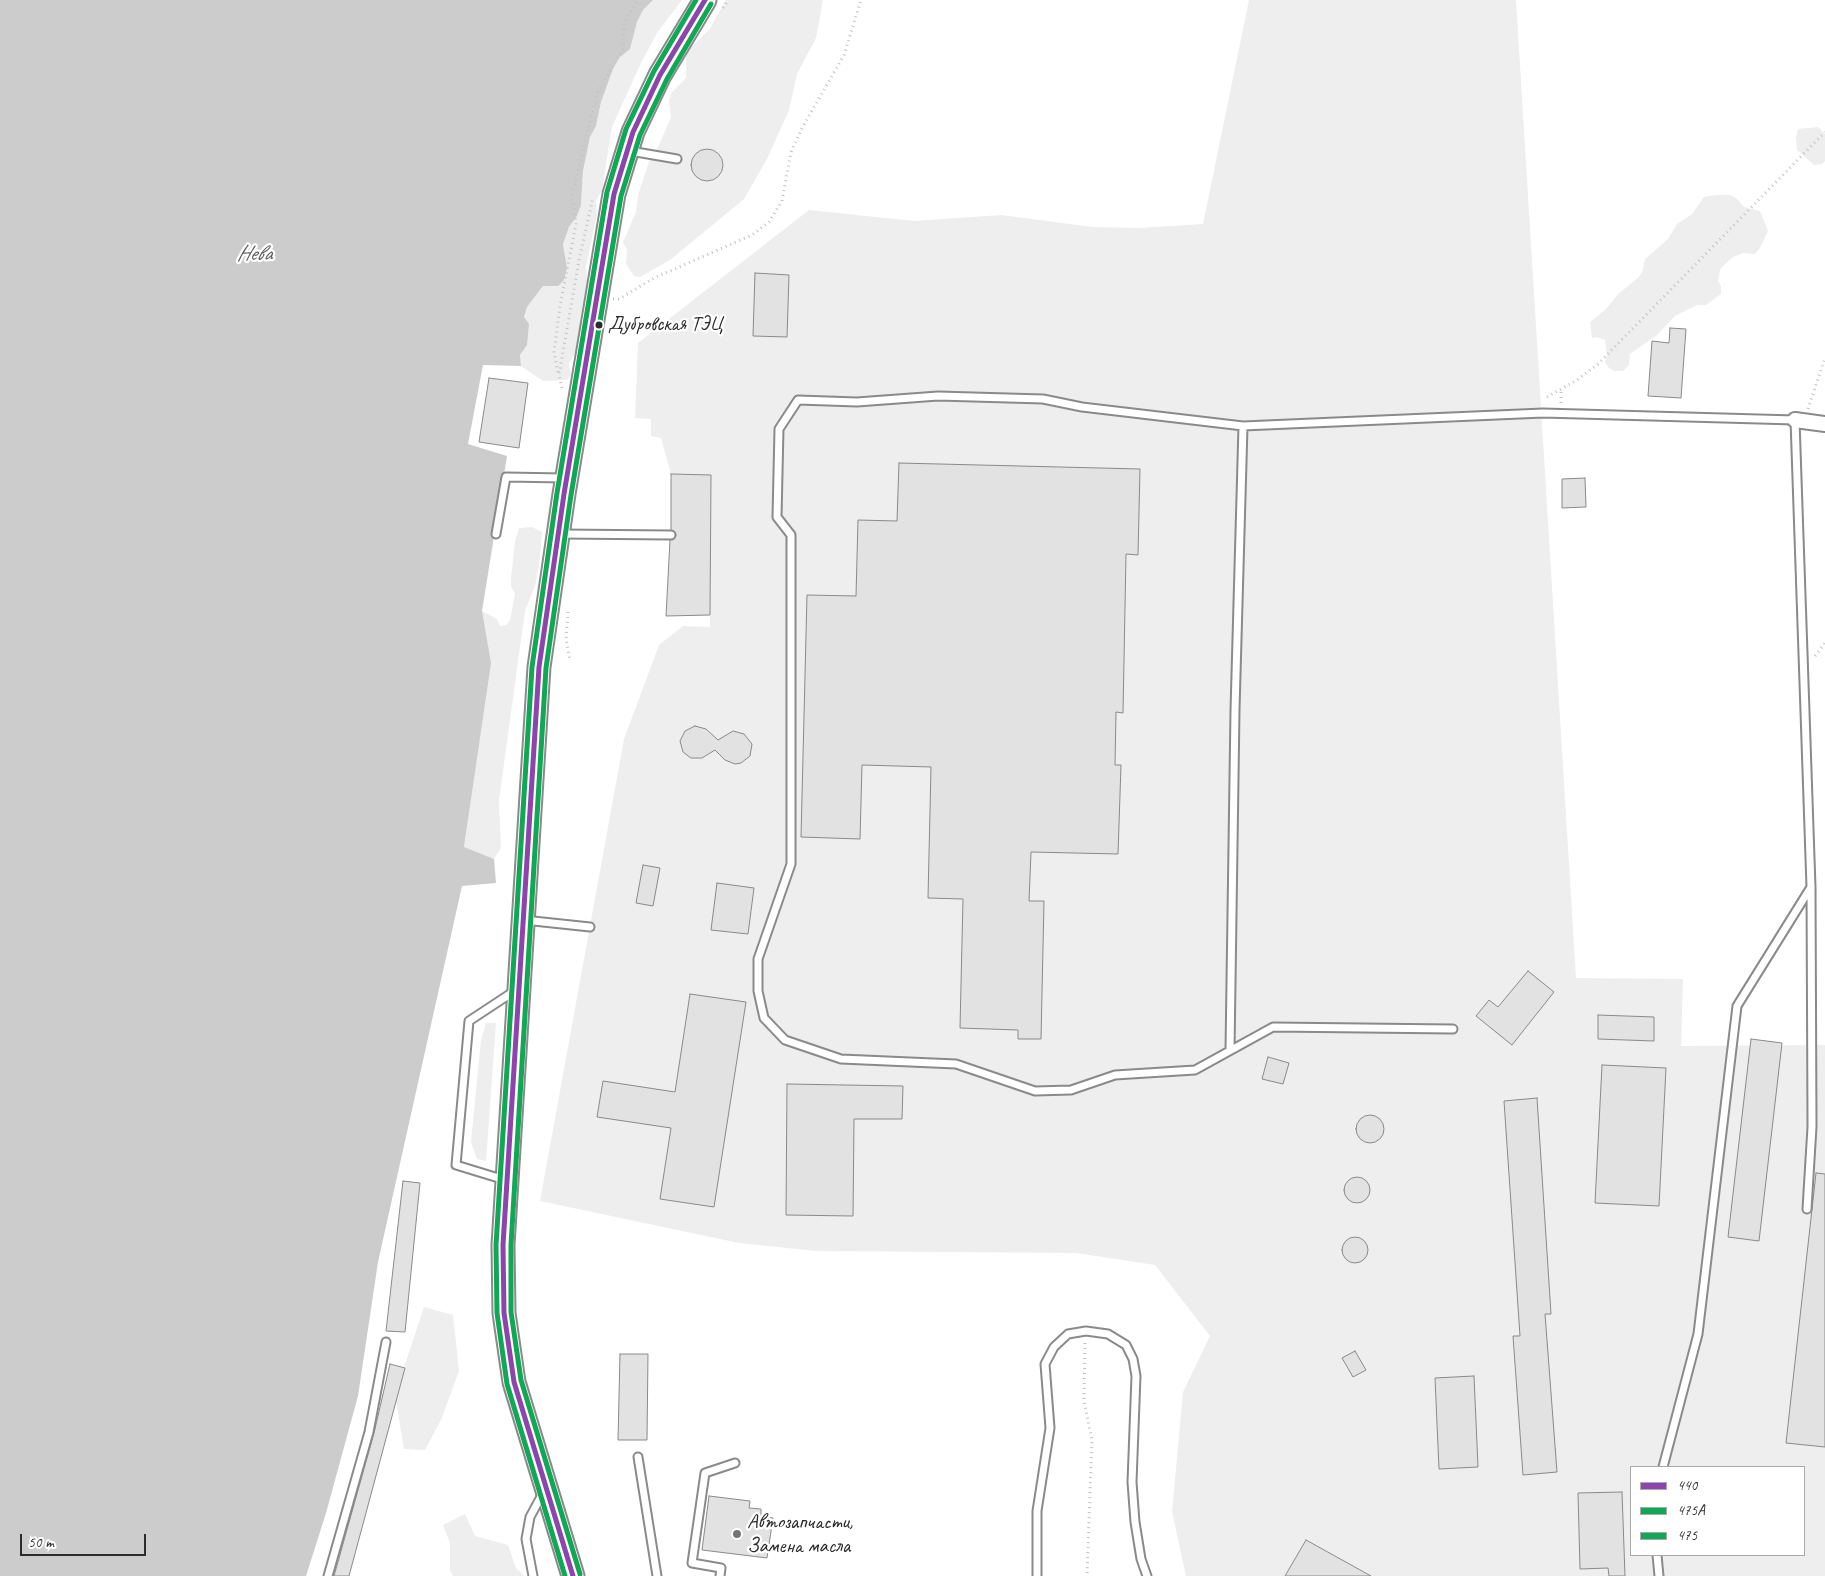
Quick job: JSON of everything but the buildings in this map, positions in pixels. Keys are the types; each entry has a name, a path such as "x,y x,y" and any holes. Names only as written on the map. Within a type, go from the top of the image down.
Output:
{"main road":[{"path":"572,1576 514,1382 507,1347 503,1281 507,1180 539,667 558,534 614,194 633,132 660,75 706,0"}],"street":[{"path":"1800,421 1825,424"}],"lane":[{"path":"628,150 678,159"},
{"path":"1453,1029 1273,1027 1195,1070 1115,1075 1071,1090 1035,1091 956,1064 841,1060 785,1040 764,1018 758,991 758,959 791,864 791,535 777,517 779,430 798,400 857,402 938,396 1043,399 1082,407 1243,426 1542,413 1800,421 1811,887 1812,1127 1807,1208"},
{"path":"1230,1050 1235,710 1243,426"},
{"path":"496,534 506,477 567,478"},
{"path":"558,534 671,535"},
{"path":"1663,1466 1698,1334 1737,1006 1811,887"},
{"path":"524,920 590,927"},
{"path":"507,1180 456,1165 469,1022 520,987"},
{"path":"1037,1576 1037,1511 1050,1428 1046,1364 1054,1347 1068,1334 1086,1331 1108,1334 1126,1346 1133,1359 1136,1376 1132,1482 1135,1522 1141,1559 1147,1576"},
{"path":"328,1576 369,1432 386,1342"},
{"path":"638,1457 657,1576"},
{"path":"720,1576 722,1568 692,1563 705,1473 735,1463"},
{"path":"533,1576 526,1539 530,1517 545,1488"},
{"path":"1657,1556 1659,1576"}],"path":[{"path":"559,375 554,352 560,306 576,224 572,196 597,93 623,49 624,23 638,0"},
{"path":"598,299 620,299 654,278 752,236 769,222 782,201 791,152 844,55 861,0"},
{"path":"1547,397 1578,380 1598,364 1825,132"},
{"path":"1800,421 1825,358"},
{"path":"1086,1331 1084,1401 1092,1440 1087,1576"}],"shaded area":[{"path":"653,0 682,0 657,33 612,127 602,190 596,201 597,214 586,267 589,299 583,303 580,322 583,333 578,348 569,364 571,375 567,380 543,381 521,366 520,355 527,345 524,317 527,307 543,286 558,285 565,254 563,244 569,227 577,216 581,205 583,171 590,137 596,126 601,102 619,58 630,49 637,22 643,10"},
{"path":"726,0 823,0 816,38 797,74 789,110 767,159 744,199 670,260 640,277 634,276 626,264 627,250 623,242 636,212 638,195 649,162 660,143 671,117 669,100 671,93 686,78 686,57 689,49 709,30"},
{"path":"1249,0 1516,0 1576,978 1683,979 1681,1046 1825,1045 1825,1576 1186,1576 1172,1512 1183,1392 1210,1336 1155,1265 1076,1253 816,1251 739,1243 540,1201 624,739 659,645 683,626 710,627 711,475 671,474 661,438 651,436 651,419 635,418 638,343 809,210 914,221 1001,215 1093,227 1140,228 1203,224"},
{"path":"1818,127 1825,134 1825,161 1822,164 1814,165 1797,150 1796,137 1798,129"},
{"path":"1730,195 1736,198 1744,207 1760,211 1768,231 1760,248 1755,254 1744,253 1733,257 1720,270 1718,281 1721,286 1721,294 1706,305 1697,305 1675,316 1657,335 1630,354 1629,365 1623,371 1614,371 1605,362 1607,355 1605,340 1597,337 1592,338 1590,322 1606,309 1618,294 1639,277 1643,270 1645,259 1668,239 1677,224 1692,214 1704,197"},
{"path":"532,527 542,532 539,566 535,586 525,611 499,800 501,848 494,859 464,848 482,722 482,611 497,619 500,626 506,625 510,620 515,594 511,586 511,578 515,541 519,528"},
{"path":"486,1023 496,1023 486,1161 477,1159 471,1142 481,1040"},
{"path":"424,1307 453,1315 459,1371 441,1420 425,1450 404,1449 395,1395"},
{"path":"465,1514 475,1536 508,1545 516,1568 524,1576 453,1576 450,1570 450,1543 443,1525"}],"water":[{"name":"Нева","path":"0,0 653,0 643,10 637,22 630,49 619,58 601,102 596,126 590,137 583,171 581,205 577,216 569,227 563,244 567,268 564,280 558,286 543,286 527,307 524,317 529,324 527,345 520,355 521,366 483,365 468,444 507,456 482,611 491,663 464,847 494,859 496,883 462,886 378,1262 358,1396 326,1513 306,1576 0,1576"}],"transit line":[{"name":"475","path":"565,1576 507,1384 497,1313 496,1245 532,667 557,493 607,192 626,129 654,71 696,0"},
{"name":"440","path":"573,1576 514,1382 504,1313 503,1245 539,667 564,494 614,194 633,132 660,75 705,0"},
{"name":"475А","path":"580,1574 521,1380 511,1312 511,1245 546,668 571,495 621,196 640,135 667,79 711,4"}],"place":[{"name":"Дубровская ТЭЦ","path":"599,325"},
{"name":"Автозапчасти, Замена масла","path":"737,1534"}]}
